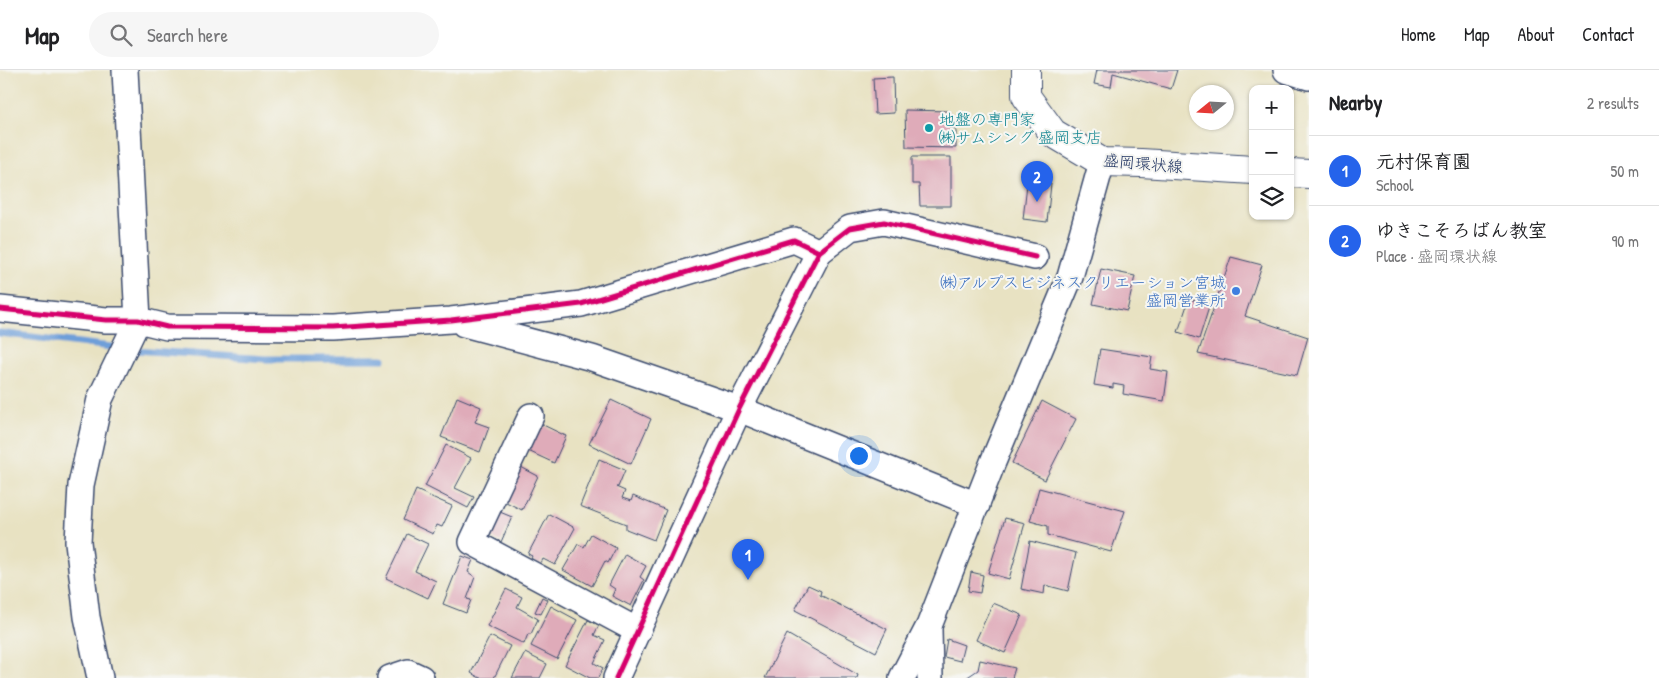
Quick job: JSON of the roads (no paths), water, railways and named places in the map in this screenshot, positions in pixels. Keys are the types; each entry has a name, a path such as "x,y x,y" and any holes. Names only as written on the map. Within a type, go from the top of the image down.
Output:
{"main road":[{"name":"盛岡環状線","path":"1026,70 1026,96 1053,133 1102,162 1249,170"},
{"path":"1294,173 1309,174"}],"street":[{"path":"100,678 87,616 78,542 82,485 100,399 129,339 125,70"},
{"path":"1286,70 1309,77"},
{"path":"902,678 929,626 993,462 1070,277 1102,162"},
{"path":"616,678 739,409 820,252 850,228 884,222 939,246 1035,256"},
{"path":"129,339 167,327 314,328 451,320 581,304 794,240 820,252"},
{"path":"0,308 106,320 129,339"},
{"path":"451,320 592,358 739,409 977,505"},
{"path":"531,416 472,542 638,631"},
{"path":"929,626 930,678"},
{"path":"390,678 408,672 421,678"}],"waterway":[{"path":"0,333 135,350 266,359 383,359"}],"place":[{"name":"地盤の専門家 ㈱サムシング 盛岡支店","path":"929,128"},
{"name":"ゆきこそろばん教室","path":"1037,202"},
{"name":"㈱アルプスビジネスクリエーション宮城 盛岡営業所","path":"1236,291"},
{"name":"元村保育園","path":"748,580"}]}
